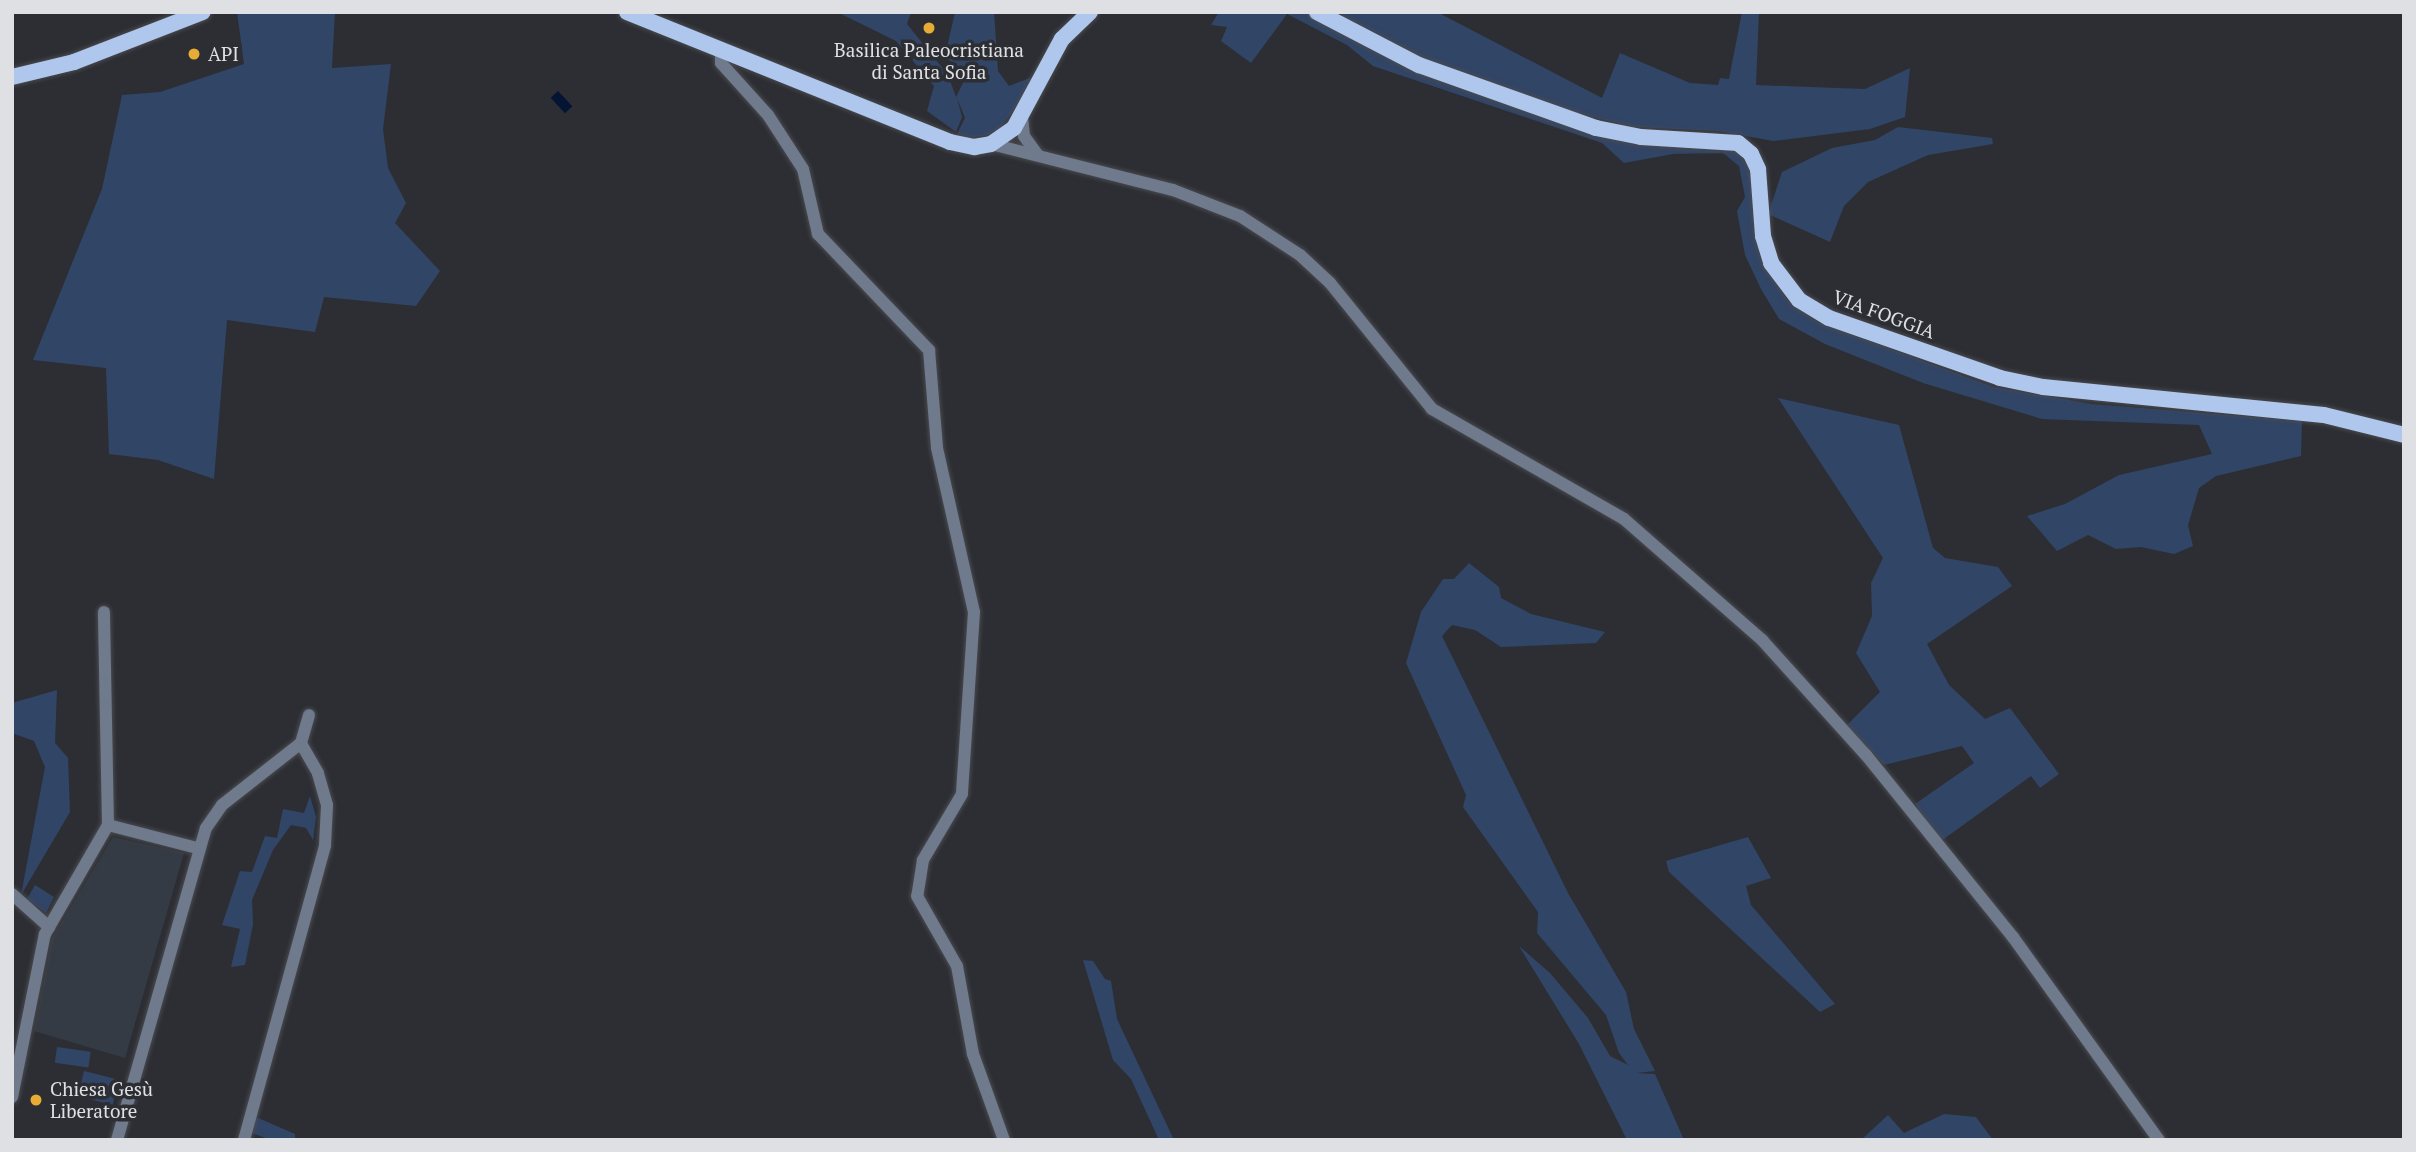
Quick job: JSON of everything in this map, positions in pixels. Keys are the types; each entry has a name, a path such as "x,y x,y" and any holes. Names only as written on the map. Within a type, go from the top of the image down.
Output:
{"main road":[{"path":"19,77 203,12"},
{"path":"627,12 958,144 991,144 1017,139 1022,117 1062,39 1090,12"},
{"name":"VIA FOGGIA","path":"1317,12 1419,65 1603,130 1738,143 1751,154 1758,169 1763,236 1771,263 1799,300 1829,318 2000,378 2043,387 2324,415 2404,435"}],"street":[{"path":"721,50 721,63 768,115 803,169 818,233 929,350 937,448 974,612 962,794 923,860 916,896 957,966 973,1054 1004,1140"},
{"path":"1017,139 1038,155 1197,197 1275,237 1330,283 1432,409 1624,519 1732,613 1796,674 1923,824 2021,947 2159,1140"},
{"path":"13,1092 50,927 108,825 104,612"},
{"path":"117,1140 197,848 222,805 301,743 309,715"},
{"path":"247,1139 325,845 327,805 318,773 301,743"},
{"path":"108,825 197,848"},
{"path":"12,894 50,927"}],"shaded area":[{"path":"237,12 335,12 332,68 391,64 383,129 388,168 406,203 395,223 440,271 416,306 324,297 315,332 227,320 214,479 158,460 109,454 106,368 33,360 102,189 122,95 160,92 244,64"},
{"path":"837,12 911,12 907,24 948,75 956,97 966,77 945,56 955,12 994,12 998,71 1009,86 1032,77 1024,98 995,134 969,138 957,134 965,118 957,98 962,117 956,132 927,111 934,86 896,41"},
{"path":"1219,12 1306,12 1406,67 1559,122 1737,152 1749,164 1760,257 1788,301 1817,322 1994,387 2092,404 2302,421 2301,456 2216,476 2199,488 2188,525 2193,546 2174,554 2141,547 2116,549 2088,535 2057,551 2027,516 2065,504 2119,475 2212,454 2199,425 2042,419 1923,383 1825,344 1779,319 1761,289 1745,255 1737,211 1745,197 1739,166 1723,153 1673,154 1624,163 1602,143 1373,66 1347,45 1287,14 1251,63 1221,41 1227,27 1211,25"},
{"path":"1344,12 1437,12 1602,98 1620,53 1690,83 1718,85 1720,78 1729,79 1742,12 1759,12 1756,85 1865,89 1910,68 1905,117 1870,129 1773,141 1719,131 1633,127 1577,113 1405,53 1341,18"},
{"path":"558,91 572,106 565,113 551,98"},
{"path":"1898,127 1992,138 1993,144 1928,155 1868,182 1844,206 1830,242 1768,214 1782,172 1832,148 1875,140"},
{"path":"1778,398 1899,425 1933,548 1945,558 1998,567 2012,586 1927,644 1949,685 1985,719 2010,708 2059,774 2040,788 2031,776 1941,841 1915,804 1974,763 1962,746 1884,765 1847,725 1880,692 1856,653 1872,616 1871,583 1883,558"},
{"path":"1469,563 1499,587 1501,598 1531,614 1605,632 1596,643 1501,647 1475,630 1452,625 1442,636 1568,893 1626,992 1634,1029 1655,1071 1636,1073 1655,1074 1684,1140 1627,1140 1579,1044 1519,946 1550,973 1588,1018 1610,1056 1628,1065 1619,1053 1606,1015 1537,933 1538,912 1463,807 1466,795 1406,663 1421,612 1443,579 1454,579"},
{"path":"57,690 55,743 68,758 70,812 21,895 45,767 34,741 12,733 12,703"},
{"path":"310,796 316,817 313,840 306,828 291,825 273,850 252,900 253,924 245,965 231,967 240,929 222,925 240,871 252,872 265,836 277,838 283,809 304,813"},
{"path":"113,837 184,853 125,1058 34,1031 52,939"},
{"path":"1748,837 1771,878 1746,886 1751,905 1835,1004 1820,1012 1669,872 1666,861"},
{"path":"35,885 54,897 46,913 27,899"},
{"path":"1083,960 1093,961 1105,979 1111,981 1117,1019 1174,1140 1159,1140 1131,1079 1113,1060"},
{"path":"57,1047 91,1052 88,1068 55,1063"},
{"path":"84,1071 119,1080 113,1105 78,1096"},
{"path":"1944,1114 1976,1117 1993,1140 1861,1140 1888,1115 1904,1133"},
{"path":"256,1117 295,1134 295,1140 271,1140 252,1133"}],"place":[{"name":"Basilica Paleocristiana di Santa Sofia","path":"929,28"},
{"name":"API","path":"194,54"},
{"name":"Chiesa Gesù Liberatore","path":"36,1100"}]}
